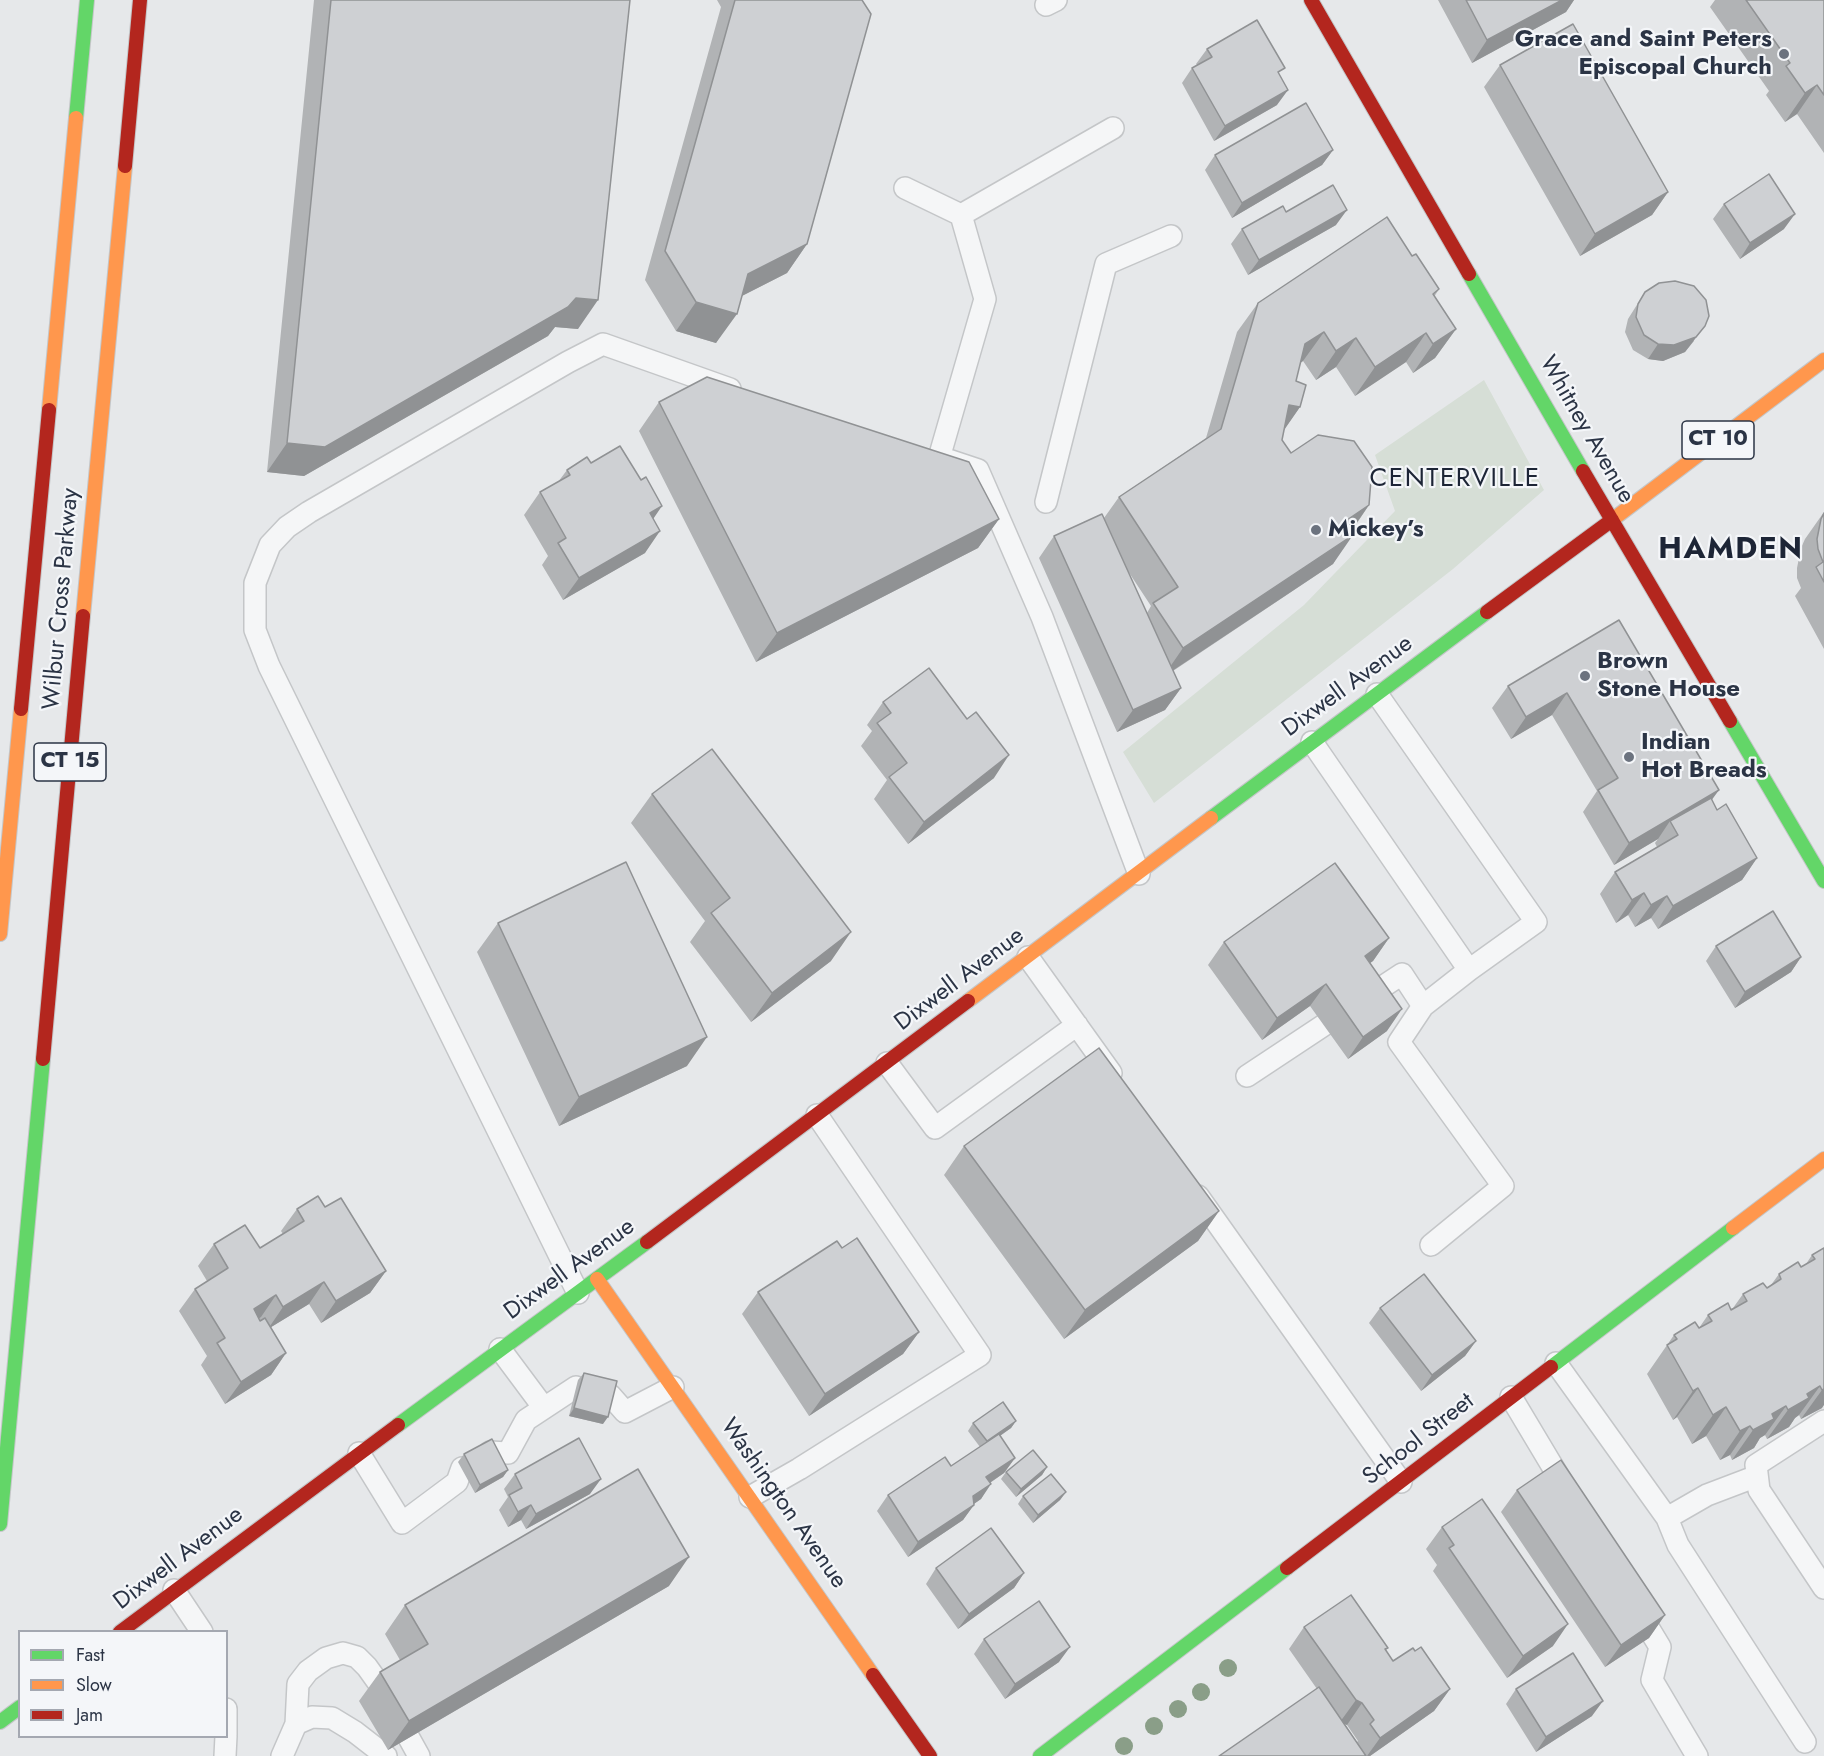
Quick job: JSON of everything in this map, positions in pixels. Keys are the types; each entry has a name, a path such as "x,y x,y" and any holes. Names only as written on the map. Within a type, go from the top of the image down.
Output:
{"main road":[{"name":"Wilbur Cross Parkway","path":"0,934 87,0"},
{"name":"Wilbur Cross Parkway","path":"0,1524 140,0"},
{"name":"Whitney Avenue","path":"1311,0 1824,881"},
{"name":"Dixwell Avenue","path":"123,1630 887,1063 1824,360"},
{"name":"School Street","path":"1040,1756 1824,1159"},
{"name":"Washington Avenue","path":"597,1279 930,1756"},
{"path":"0,1722 18,1708"}],"lane":[{"path":"962,215 1113,128"},
{"path":"905,188 962,215 985,299 939,458"},
{"path":"1046,502 1106,264 1171,236"},
{"path":"578,1293 269,666 255,630 255,583 270,545 287,527 568,362 603,344 750,395"},
{"path":"917,451 978,470 1042,617 1139,874"},
{"path":"1377,694 1536,922 1423,1006 1399,1042 1503,1186 1431,1245"},
{"path":"1312,742 1469,970"},
{"path":"1028,957 1125,1092"},
{"path":"1364,999 1402,974 1423,1006"},
{"path":"887,1063 935,1128 1077,1025"},
{"path":"1247,1076 1324,1025"},
{"path":"750,1497 980,1355 817,1115"},
{"path":"1187,1180 1401,1482"},
{"path":"499,1458 526,1420 562,1401 500,1349"},
{"path":"1556,1363 1667,1518 1678,1545 1805,1742"},
{"path":"605,1419 625,1412 673,1387"},
{"path":"610,1395 625,1412"},
{"path":"1511,1397 1577,1508"},
{"path":"1824,1422 1756,1465 1759,1490 1824,1588"},
{"path":"359,1453 402,1523 463,1478"},
{"path":"1667,1518 1707,1495 1757,1476"},
{"path":"1624,1587 1660,1647 1652,1680 1697,1756"},
{"path":"174,1590 201,1630"},
{"path":"282,1756 296,1724 298,1684 308,1671 326,1658 343,1653 357,1657 367,1666 382,1688"},
{"path":"296,1724 312,1717 333,1718 356,1732 386,1756"},
{"path":"225,1756 226,1738"}],"shaded area":[{"path":"1484,380 1544,490 1453,569 1154,803 1123,752 1304,605 1395,511 1375,455"}],"building":[{"path":"331,0 630,0 598,300 576,298 568,307 325,447 287,443"},
{"path":"735,0 862,0 871,14 807,244 748,274 737,314 696,302 665,251"},
{"path":"1466,0 1562,0 1487,40"},
{"path":"1746,0 1824,0 1824,95 1817,85 1805,93 1786,66 1790,63"},
{"path":"1257,20 1285,68 1278,72 1288,90 1225,126 1192,68 1212,57 1207,49"},
{"path":"1573,24 1668,192 1595,234 1500,65"},
{"path":"1306,103 1333,150 1242,203 1215,155"},
{"path":"1769,174 1795,214 1750,243 1724,204"},
{"path":"1333,185 1347,210 1259,260 1242,229 1283,206 1286,212"},
{"path":"1387,217 1412,256 1416,254 1439,289 1433,294 1456,329 1433,344 1426,333 1375,367 1356,338 1336,351 1324,332 1305,344 1296,381 1306,385 1300,407 1289,405 1282,440 1291,453 1318,435 1354,441 1372,467 1369,505 1344,522 1353,535 1183,648 1153,603 1178,587 1119,497 1221,429 1258,303"},
{"path":"1675,281 1694,286 1706,300 1709,316 1705,326 1696,337 1674,345 1658,344 1644,335 1636,317 1638,304 1645,292 1659,283"},
{"path":"707,377 969,462 999,519 777,633 659,402"},
{"path":"620,446 641,480 646,477 662,506 650,513 660,531 579,578 558,543 566,538 540,492 570,475 567,470 587,457 591,463"},
{"path":"1824,513 1824,582 1816,567 1823,562 1817,539"},
{"path":"1102,514 1181,688 1133,710 1054,536"},
{"path":"1619,620 1719,790 1629,843 1598,790 1618,778 1567,693 1526,717 1508,686"},
{"path":"929,668 967,719 976,712 1009,755 924,822 889,777 907,763 877,723 891,713 883,702"},
{"path":"712,749 851,932 772,993 711,913 730,898 652,794"},
{"path":"1711,798 1717,810 1726,804 1757,858 1673,906 1667,896 1651,905 1644,893 1632,900 1615,872 1678,835 1670,821"},
{"path":"626,862 707,1037 579,1097 498,923"},
{"path":"1335,863 1389,938 1365,956 1402,1009 1363,1037 1326,984 1277,1018 1224,942"},
{"path":"1773,911 1801,957 1745,992 1716,946"},
{"path":"1099,1048 1219,1211 1085,1310 964,1146"},
{"path":"318,1196 325,1207 341,1198 386,1271 336,1301 324,1282 283,1307 276,1295 254,1309 260,1321 265,1318 286,1353 241,1382 217,1343 225,1338 195,1289 228,1268 214,1244 245,1225 260,1248 304,1221 297,1209"},
{"path":"857,1238 919,1332 825,1394 758,1292 837,1241 842,1248"},
{"path":"1824,1248 1824,1389 1822,1390 1820,1386 1807,1394 1809,1398 1788,1410 1786,1406 1772,1414 1774,1419 1753,1430 1750,1426 1740,1431 1726,1407 1713,1415 1698,1388 1693,1391 1667,1345 1677,1339 1674,1335 1695,1322 1699,1328 1712,1321 1708,1315 1728,1303 1731,1310 1747,1301 1743,1294 1763,1283 1767,1288 1781,1279 1779,1274 1798,1262 1801,1267 1815,1259 1812,1255"},
{"path":"1424,1274 1476,1341 1432,1375 1380,1308"},
{"path":"584,1373 617,1381 608,1417 574,1408"},
{"path":"1003,1402 1016,1421 987,1441 973,1423"},
{"path":"999,1434 1015,1458 986,1477 991,1484 973,1496 974,1505 918,1542 888,1495 945,1457 951,1466"},
{"path":"579,1438 601,1479 536,1514 531,1505 518,1512 509,1495 522,1488 515,1474"},
{"path":"492,1439 508,1470 480,1485 464,1454"},
{"path":"1033,1450 1047,1467 1021,1489 1006,1472"},
{"path":"1561,1460 1665,1615 1621,1645 1517,1490"},
{"path":"638,1469 689,1557 409,1721 380,1672 428,1644 405,1605"},
{"path":"1051,1474 1066,1492 1038,1515 1023,1496"},
{"path":"1482,1499 1568,1624 1523,1656 1449,1548 1454,1545 1442,1527"},
{"path":"991,1528 1024,1573 969,1614 936,1568"},
{"path":"1351,1595 1388,1648 1385,1649 1393,1661 1413,1648 1415,1651 1421,1647 1450,1689 1380,1738 1370,1724 1374,1720 1362,1703 1356,1700 1304,1627"},
{"path":"1039,1601 1070,1647 1015,1684 984,1639"},
{"path":"1573,1653 1603,1701 1546,1737 1516,1689"},
{"path":"1319,1687 1366,1756 1219,1756"}],"traffic: fast":[{"path":"76,118 87,0"},
{"path":"1469,274 1583,471"},
{"path":"1211,818 1487,612"},
{"path":"1730,721 1824,881"},
{"path":"0,1524 43,1059"},
{"path":"1551,1367 1733,1228"},
{"path":"398,1425 647,1242"},
{"path":"1040,1756 1287,1568"},
{"path":"0,1722 18,1708"}],"traffic: slow":[{"path":"49,410 76,118"},
{"path":"83,616 125,166"},
{"path":"1612,520 1824,360"},
{"path":"0,934 21,709"},
{"path":"968,1001 1211,818"},
{"path":"1733,1228 1824,1159"},
{"path":"597,1279 873,1675"}],"traffic: jam":[{"path":"125,166 140,0"},
{"path":"1311,0 1469,274"},
{"path":"21,709 49,410"},
{"path":"1583,471 1730,721"},
{"path":"1487,612 1612,520"},
{"path":"43,1059 83,616"},
{"path":"647,1242 968,1001"},
{"path":"1287,1568 1551,1367"},
{"path":"123,1630 398,1425"},
{"path":"873,1675 930,1756"}],"place":[{"name":"Grace and Saint Peters Episcopal Church","path":"1784,54"},
{"name":"Mickey’s","path":"1316,530"},
{"name":"Brown Stone House","path":"1585,676"},
{"name":"Indian Hot Breads","path":"1629,757"}],"district":[{"name":"CENTERVILLE","path":"1455,480"},
{"name":"HAMDEN","path":"1731,551"}]}
